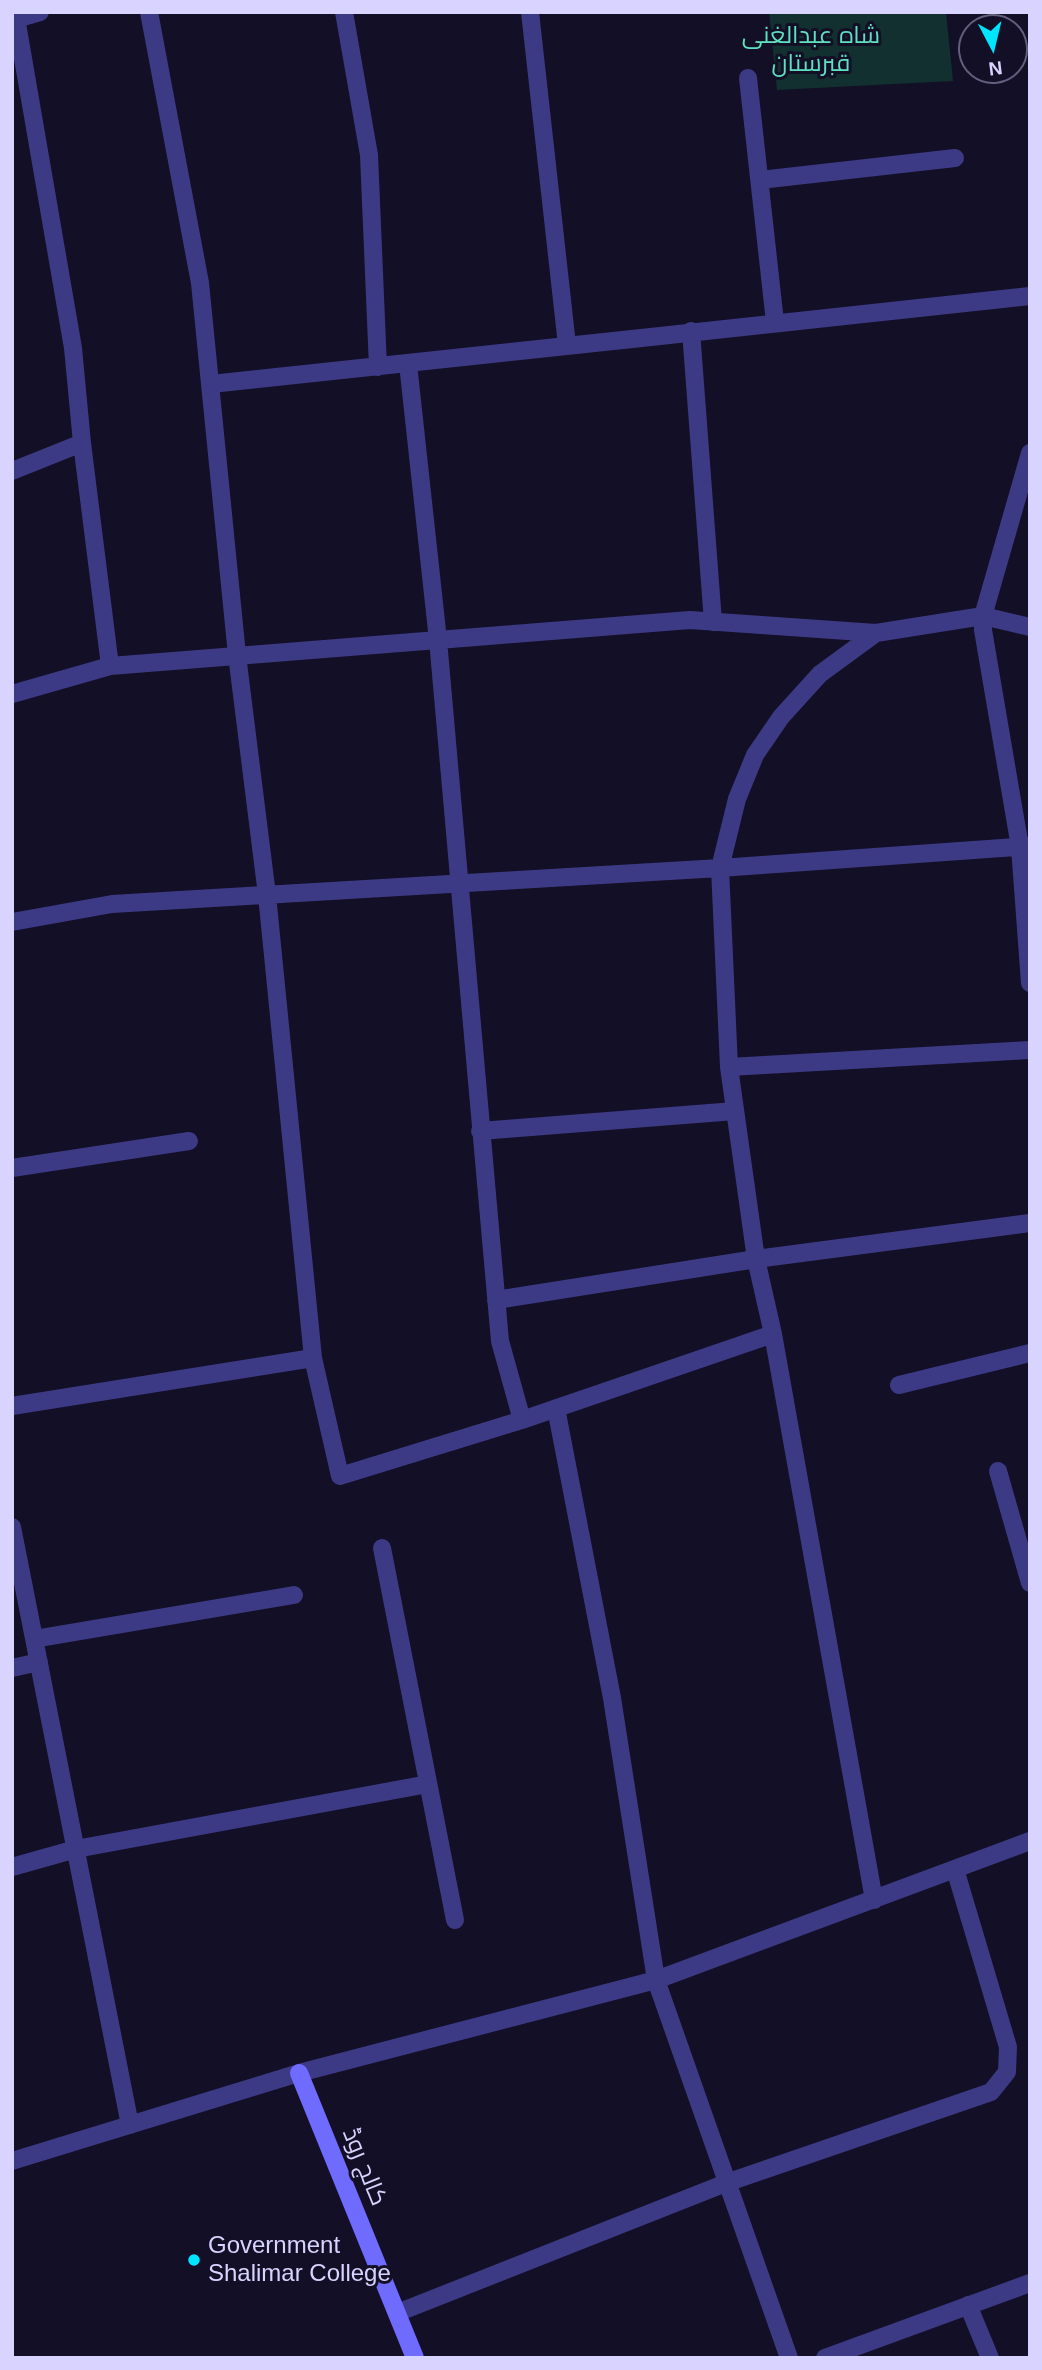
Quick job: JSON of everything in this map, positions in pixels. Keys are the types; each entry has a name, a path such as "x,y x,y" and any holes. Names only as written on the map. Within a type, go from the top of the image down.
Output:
{"street":[{"path":"40,12 15,15 19,73 73,348 110,666"},
{"path":"149,12 200,283 237,655 267,895 313,1358 340,1476 522,1420 773,1334"},
{"path":"344,12 369,155 378,367"},
{"path":"530,12 567,345"},
{"path":"748,78 775,322"},
{"path":"760,180 955,158"},
{"path":"211,384 1030,296"},
{"path":"691,331 713,622"},
{"path":"408,363 438,640 500,1341 522,1420"},
{"path":"12,471 82,443"},
{"path":"1029,460 983,616 983,630 1025,846 1030,982"},
{"path":"12,694 110,666 690,620 876,633 983,616 1030,626"},
{"path":"874,1900 773,1334 756,1259 729,1067 720,868 737,799 755,755 781,717 820,674 876,633"},
{"path":"12,922 112,904 720,868 1025,846"},
{"path":"729,1067 1030,1050"},
{"path":"481,1131 735,1111"},
{"path":"12,1168 189,1141"},
{"path":"496,1300 756,1259 1030,1223"},
{"path":"899,1385 1030,1353"},
{"path":"12,1406 313,1358"},
{"path":"555,1408 611,1698 656,1980 789,2358"},
{"path":"999,1471 1030,1583"},
{"path":"12,1527 130,2125"},
{"path":"382,1548 455,1920"},
{"path":"34,1639 294,1595"},
{"path":"12,1668 39,1662"},
{"path":"12,1867 76,1849 428,1784"},
{"path":"12,2161 299,2073 656,1980 1030,1841"},
{"path":"397,2313 726,2183 991,2092 1007,2072 1008,2047 955,1869"},
{"name":"کالج روڈ","path":"299,2073 415,2358"},
{"path":"825,2358 1030,2283"},
{"path":"968,2305 990,2358"}],"green space":[{"name":"شاہ عبدالغنی قبرستان","path":"769,12 946,12 953,81 777,90"}],"place":[{"name":"Government Shalimar College","path":"194,2260"}]}
